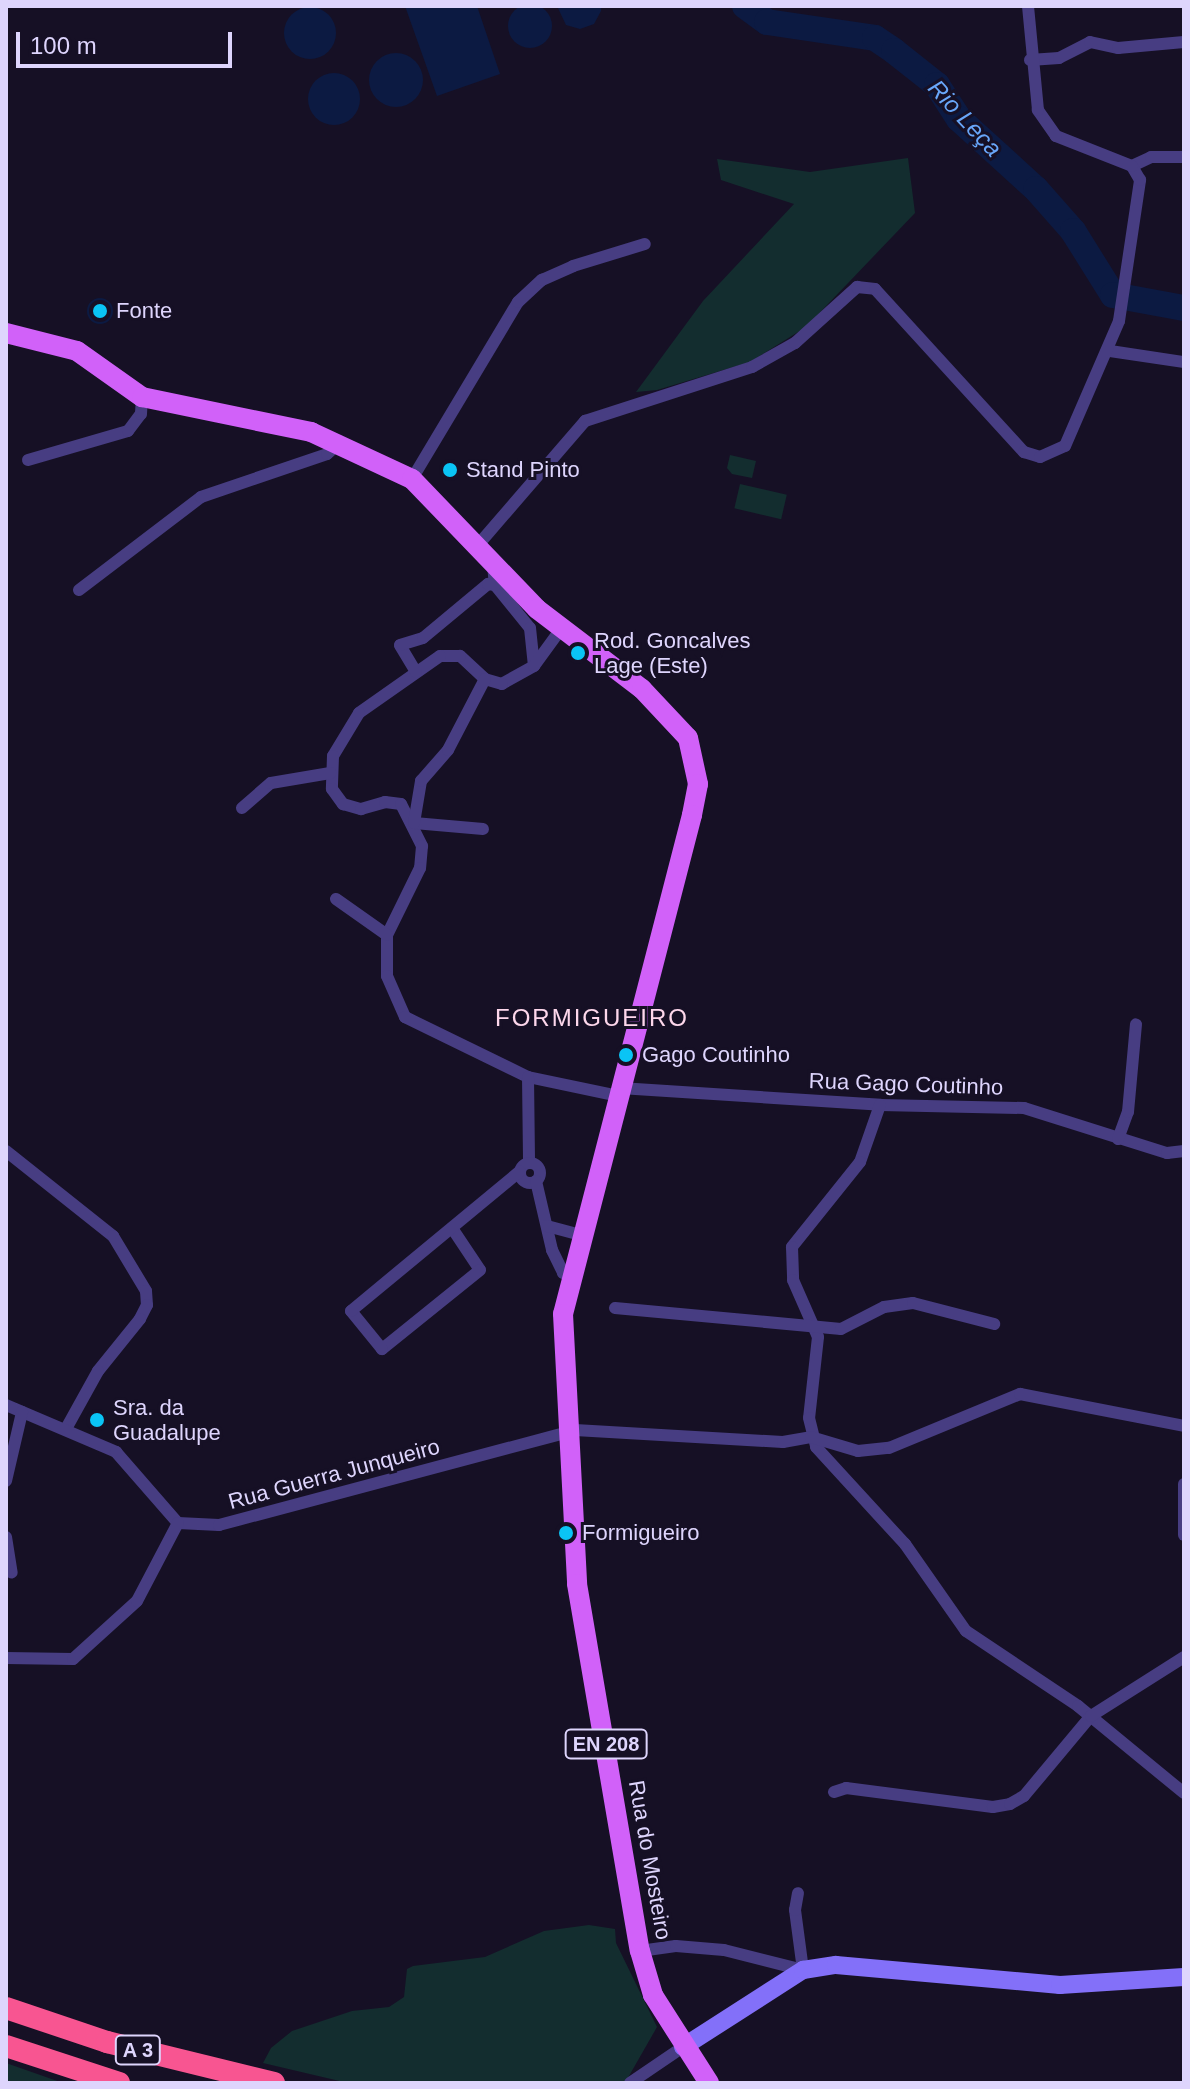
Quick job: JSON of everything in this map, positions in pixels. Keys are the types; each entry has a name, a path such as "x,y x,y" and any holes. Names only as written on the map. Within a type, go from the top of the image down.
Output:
{"highway":[{"name":"A 3","path":"6,2008 107,2042 274,2083"},
{"name":"A 3","path":"6,2046 119,2083"}],"main road":[{"name":"EN 208","path":"6,333 77,351 142,397 291,426 412,479 561,629 673,718 696,760 692,815 577,1243"},
{"name":"Rua do Mosteiro","path":"577,1243 563,1314 566,1432 577,1584 640,1951 653,1995 683,2047 709,2083"}],"street":[{"path":"478,545 585,421 752,367 795,343 857,287 875,289 1031,456 1048,455 1070,439 1110,351 1119,321 1140,180 1132,166 1056,136 1038,110 1030,60 1028,6"},
{"path":"1030,60 1059,58 1090,42 1118,48 1184,42"},
{"path":"1132,166 1151,157 1184,157"},
{"path":"412,479 518,302 542,280 573,266 645,244"},
{"path":"1110,351 1184,362"},
{"path":"28,460 128,431 141,414 142,397"},
{"path":"79,590 201,497 327,454 338,444"},
{"path":"493,562 495,585 530,628 534,666"},
{"path":"416,672 400,645 423,638 488,584 495,585"},
{"path":"336,899 387,935 423,860 414,823 401,804 392,801 361,809 336,799 330,773 343,736 359,713 416,672 450,653 460,656 485,679 502,684 534,666 561,629"},
{"path":"414,823 421,781 448,750 485,679"},
{"path":"242,808 271,783 330,773"},
{"path":"414,823 483,829"},
{"name":"Rua Gago Coutinho","path":"387,935 387,976 405,1017 528,1077 619,1092 880,1105 1024,1108 1167,1153 1184,1151"},
{"path":"1118,1139 1128,1112 1136,1024"},
{"path":"528,1077 526,1182 536,1181 552,1250 563,1273 570,1275"},
{"path":"880,1105 860,1162 792,1247 793,1280 815,1326 811,1437 820,1455 853,1485 926,1571 966,1631 1091,1716 1184,1793"},
{"path":"6,1151 113,1236 146,1291 147,1305 140,1319 98,1371 67,1427"},
{"path":"452,1228 480,1270 382,1349 351,1311 525,1167"},
{"path":"547,1226 577,1243"},
{"path":"615,1308 841,1329 884,1307 913,1303 994,1324"},
{"path":"811,1437 858,1451 889,1448 1020,1394 1184,1426"},
{"path":"6,1405 67,1427 116,1452 178,1523 137,1601 73,1659 6,1658"},
{"path":"6,1481 22,1412"},
{"name":"Rua Guerra Junqueiro","path":"178,1523 219,1525 566,1432 783,1442 811,1437"},
{"path":"1184,1484 1184,1535"},
{"path":"6,1537 12,1573"},
{"path":"834,1792 875,1790 993,1807 1010,1804 1024,1796 1091,1716 1184,1657"},
{"path":"798,1893 795,1910 803,1970"},
{"path":"640,1951 676,1946 724,1950 803,1970 836,1965 1060,1985 1184,1977"},
{"path":"630,2083 803,1970"}],"green space":[{"path":"908,158 915,213 806,327 750,362 657,390 636,392 703,301 794,204 721,180 717,159 810,172"},
{"path":"730,455 756,461 752,478 732,474 727,468"},
{"path":"740,484 787,495 781,519 734,508"},
{"path":"589,1925 615,1929 616,1943 657,2027 625,2083 348,2083 263,2063 271,2048 292,2031 352,2011 389,2007 404,1997 407,1969 413,1966 485,1957 544,1931"},
{"path":"6,2063 63,2083 6,2083"}],"water":[{"path":"530,4 545,11 552,26 545,41 530,48 515,41 508,26 515,11"},
{"path":"405,6 477,6 500,74 437,96"},
{"path":"557,6 601,6 601,11 594,24 580,29 566,25"},
{"path":"310,7 328,15 336,33 328,51 310,59 292,51 284,33 292,15"},
{"path":"396,53 415,61 423,80 415,99 396,107 377,99 369,80 377,61"},
{"path":"334,73 352,81 360,99 352,117 334,125 316,117 308,99 316,81"},
{"path":"1129,291 1184,303 1184,316 1135,302 1127,306"},
{"path":"100,298 109,302 113,311 109,320 100,324 91,320 87,311 91,302"}],"waterway":[{"name":"Rio Leça","path":"745,6 767,22 875,38 894,51 937,85 959,119 1036,189 1073,231 1113,295 1184,308"}],"place":[{"name":"Fonte","path":"100,311"},
{"name":"Stand Pinto","path":"450,470"},
{"name":"Rod. Goncalves Lage (Este)","path":"578,653"},
{"name":"Gago Coutinho","path":"626,1055"},
{"name":"Sra. da Guadalupe","path":"97,1420"},
{"name":"Formigueiro","path":"566,1533"}],"district":[{"name":"FORMIGUEIRO","path":"592,1018"}]}
